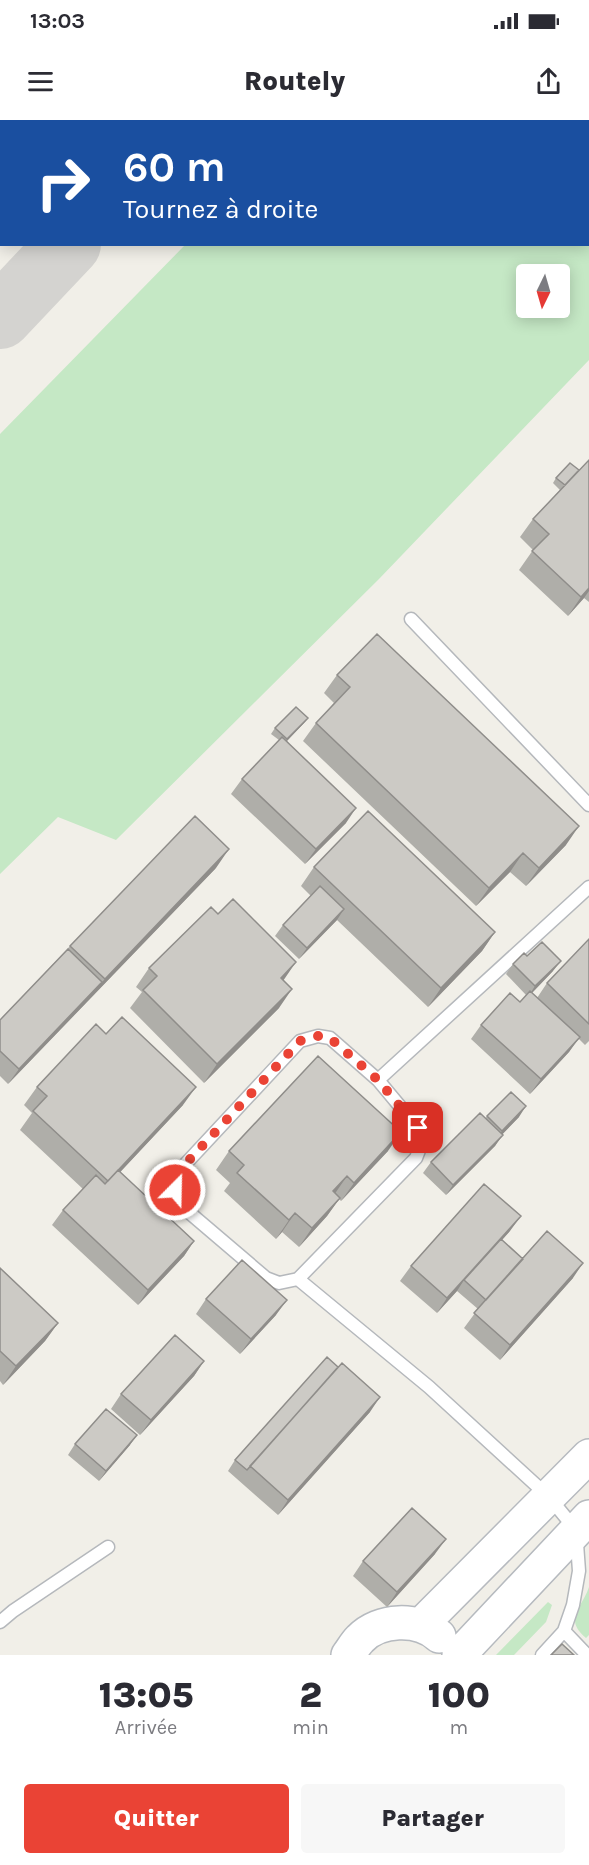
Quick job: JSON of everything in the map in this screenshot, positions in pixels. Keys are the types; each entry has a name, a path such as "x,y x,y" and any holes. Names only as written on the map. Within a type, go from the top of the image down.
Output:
{"main road":[{"path":"421,1625 589,1456"},
{"path":"348,1655 360,1638 378,1626 400,1622 421,1625 436,1633 457,1655 583,1523"}],"lane":[{"path":"411,619 589,805"},
{"path":"378,1080 589,887"},
{"path":"318,1036 330,1038 378,1080 418,1128 422,1145 416,1158 298,1279 279,1283 266,1278 178,1203 175,1190 178,1172 300,1041 318,1036"},
{"path":"298,1279 429,1387 549,1497 583,1523 579,1571 573,1605 564,1631 542,1655"},
{"path":"0,1622 108,1547"},
{"path":"564,1631 587,1655"}],"green space":[{"path":"184,246 589,246 589,360 379,579 116,840 58,817 0,874 0,434"},
{"path":"589,1587 589,1635 586,1638 579,1631 575,1619"},
{"path":"548,1602 552,1605 546,1622 514,1655 496,1655"}],"building":[{"path":"589,460 589,588 581,597 532,551 549,534 533,519"},
{"path":"570,463 579,470 565,485 556,478"},
{"path":"377,634 579,826 539,868 523,853 489,888 316,723 350,687 337,675"},
{"path":"296,707 308,718 287,739 275,728"},
{"path":"282,737 356,808 316,849 242,779"},
{"path":"368,811 495,932 441,988 314,867"},
{"path":"195,816 229,849 105,979 70,946"},
{"path":"320,886 344,909 307,948 283,925"},
{"path":"233,899 296,962 281,978 292,989 217,1064 143,990 157,976 149,968 211,907 218,914"},
{"path":"589,939 589,1024 547,983"},
{"path":"542,942 561,961 535,986 513,964 524,953 527,956"},
{"path":"68,949 102,982 19,1069 0,1051 0,1020"},
{"path":"530,991 580,1037 541,1079 481,1025 510,993 520,1002"},
{"path":"122,1017 196,1087 108,1181 33,1111 47,1096 37,1087 96,1024 106,1034"},
{"path":"318,1056 401,1132 354,1183 347,1176 333,1191 340,1198 312,1228 295,1213 289,1220 237,1173 244,1165 229,1151"},
{"path":"511,1092 526,1106 502,1131 487,1116"},
{"path":"480,1113 503,1135 453,1185 431,1162"},
{"path":"118,1170 194,1241 148,1290 63,1210 96,1175 105,1184"},
{"path":"484,1184 521,1216 447,1298 411,1266"},
{"path":"547,1231 583,1263 510,1345 474,1313"},
{"path":"501,1239 523,1259 486,1300 464,1280"},
{"path":"242,1260 287,1300 251,1339 206,1299"},
{"path":"0,1268 58,1323 16,1366 0,1351"},
{"path":"175,1335 204,1361 151,1420 121,1394"},
{"path":"327,1357 338,1367 247,1470 235,1460"},
{"path":"342,1363 380,1397 288,1500 250,1466"},
{"path":"106,1409 137,1435 106,1471 75,1444"},
{"path":"412,1508 446,1539 397,1592 363,1561"},
{"path":"562,1644 574,1655 551,1655"}],"taxiway":[{"path":"0,317 67,246"}],"route":[{"path":"175,1190 178,1172 300,1041 318,1036 330,1038 378,1080 418,1128"}]}
